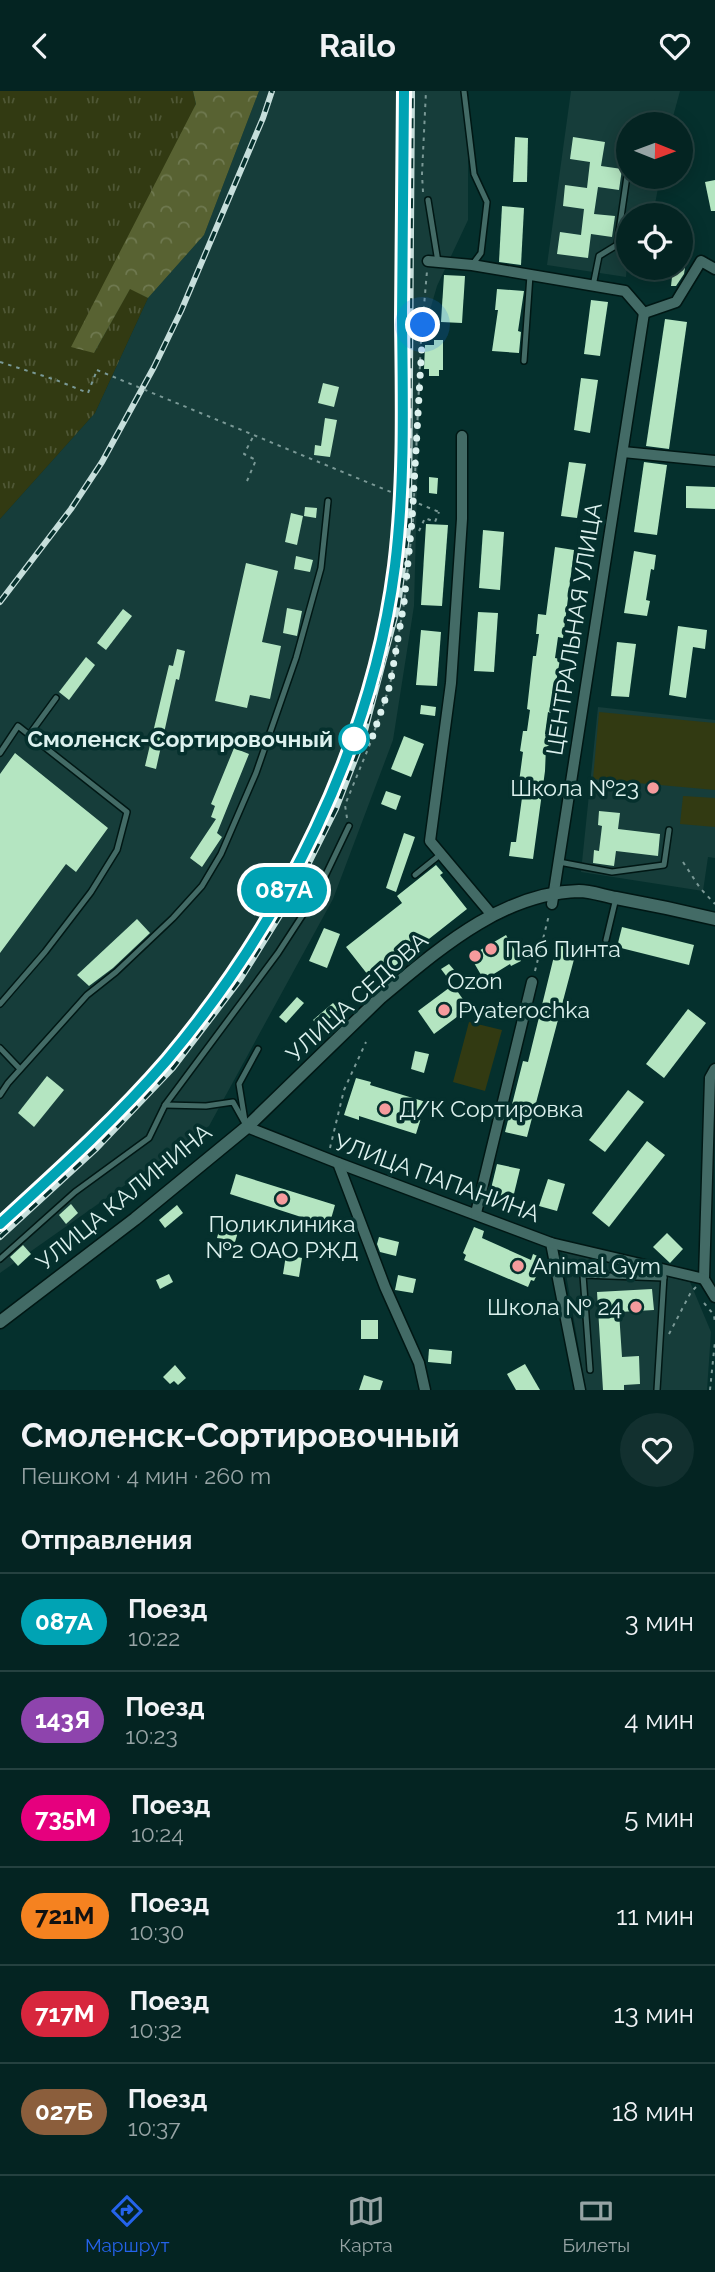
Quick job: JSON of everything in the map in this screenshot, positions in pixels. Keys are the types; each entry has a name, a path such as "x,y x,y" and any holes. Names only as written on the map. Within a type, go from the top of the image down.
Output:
{"street":[{"path":"433,262 472,265 625,291 645,313 676,302 701,261 715,269"},
{"name":"ЦЕНТРАЛЬНАЯ УЛИЦА","path":"553,900 645,313"},
{"path":"462,436 463,519 451,683 430,841 492,915"},
{"path":"623,452 715,461"},
{"name":"УЛИЦА СЕДОВА","path":"273,1104 381,997 445,946 492,915 534,898 553,900 581,891 715,919"},
{"path":"476,1213 532,982"},
{"path":"715,1069 710,1078 704,1279 715,1297"},
{"name":"УЛИЦА КАЛИНИНА","path":"0,1322 135,1219 273,1104"},
{"name":"УЛИЦА ПАПАНИНА","path":"247,1127 551,1243 580,1390"},
{"path":"333,1161 419,1363 425,1390"},
{"path":"551,1243 664,1274 704,1279"}],"lane":[{"path":"464,91 474,174 487,202 481,253 472,265"},
{"path":"593,286 599,256 617,245 625,189"},
{"path":"426,199 433,262"},
{"path":"524,361 530,275"},
{"path":"0,1095 87,995 116,972 173,918 202,886 222,854 256,773 296,658 321,568 328,501"},
{"path":"29,735 56,698"},
{"path":"0,753 18,726 127,812 117,850 91,893 46,952 0,1004"},
{"path":"0,1259 75,1192 149,1138 165,1105 278,953 317,893 349,826"},
{"path":"559,863 612,872 664,865 669,830"},
{"path":"415,875 441,854"},
{"path":"606,940 616,898"},
{"path":"0,1048 20,1069"},
{"path":"247,1127 239,1084 258,1049"},
{"path":"165,1105 206,1106 233,1102 247,1127"},
{"path":"590,1370 583,1275 664,1274 657,1390"}],"path":[{"path":"426,91 422,174 426,199"},
{"path":"349,826 345,806 390,685 404,603 412,521 421,341 433,262"},
{"path":"0,362 88,393 97,370 439,512 435,522 425,518 419,531"},
{"path":"247,481 256,460 244,454 254,435"},
{"path":"682,862 715,904"},
{"path":"532,982 553,900"},
{"path":"333,1161 344,1090 366,1042"},
{"path":"659,1353 691,1292 704,1279"},
{"path":"710,1390 715,1341"}],"shaded area":[{"path":"259,91 468,91 468,220 437,286 421,341 414,606 393,740 333,899 209,1126 0,1273 0,519 95,413 148,298 204,235"},
{"path":"571,91 680,91 674,112 616,112 616,189 658,189 655,203 616,203 616,275 547,265"},
{"name":"Школа №23","path":"598,707 715,720 715,858 708,857 703,891 581,872"},
{"name":"Школа № 24","path":"562,1251 690,1282 711,1332 707,1390 586,1390"}],"green space":[{"path":"0,91 193,91 196,104 94,353 130,288 148,298 95,413 0,519"},
{"path":"193,91 259,91 204,235 148,298 130,289 94,353 71,347 196,104"},
{"path":"599,712 715,723 715,790 593,779"},
{"path":"683,796 715,798 715,827 680,824"},
{"path":"469,1022 502,1030 485,1091 453,1082"}],"building":[{"path":"515,137 528,138 527,182 513,182"},
{"path":"573,137 605,142 601,166 616,168 616,189 619,190 598,187 594,214 615,216 612,237 591,234 588,258 557,254 560,232 581,235 584,209 563,206 565,185 587,188 590,162 570,159"},
{"path":"715,180 715,211 711,211 705,182"},
{"path":"502,206 524,208 521,265 499,262"},
{"path":"444,275 465,276 462,323 441,322"},
{"path":"672,280 680,280 676,286 671,286"},
{"path":"497,289 524,291 518,331 521,332 519,353 492,351 498,310 495,310"},
{"path":"591,300 608,302 600,356 584,354"},
{"path":"665,319 687,322 669,449 646,446"},
{"path":"434,340 443,340 443,370 439,370 439,376 429,376 429,369 424,369 425,345 434,345"},
{"path":"581,378 598,380 590,433 574,430"},
{"path":"323,383 339,387 334,407 318,403"},
{"path":"325,418 337,420 330,457 314,455 315,445 321,446"},
{"path":"569,462 586,464 577,518 561,516"},
{"path":"644,462 667,465 657,535 634,532"},
{"path":"429,477 438,478 437,494 429,493"},
{"path":"686,486 715,487 715,509 686,508"},
{"path":"305,507 317,508 316,518 304,516"},
{"path":"291,513 303,516 297,545 285,542"},
{"path":"426,524 448,525 442,606 421,605"},
{"path":"483,530 504,532 500,590 479,588"},
{"path":"555,547 574,550 563,638 558,637 555,658 560,659 553,701 557,705 552,707 551,713 548,712 545,734 548,734 547,740 551,744 546,747 533,859 509,856 511,842 516,842 524,783 519,782 523,752 520,751 530,710 527,709 533,656 536,656 539,634 536,634 538,614 546,615"},
{"path":"634,551 656,555 646,600 650,601 647,616 624,613"},
{"path":"296,556 313,560 310,572 294,569"},
{"path":"246,563 278,571 262,642 281,646 270,699 250,695 247,708 215,701"},
{"path":"287,608 302,611 297,636 283,633"},
{"path":"123,609 132,616 106,650 97,643"},
{"path":"478,612 498,613 494,672 474,671"},
{"path":"678,626 707,630 705,649 693,647 686,698 669,695"},
{"path":"421,630 441,632 437,686 416,685"},
{"path":"617,642 636,644 629,697 611,696"},
{"path":"177,649 185,651 156,769 145,766 169,665 173,666"},
{"path":"86,657 95,665 69,700 59,692"},
{"path":"421,705 436,707 435,716 420,714"},
{"path":"404,736 424,744 411,777 391,769"},
{"path":"234,748 249,754 217,833 222,837 202,867 190,858 216,819 211,817 215,806 211,804"},
{"path":"15,753 108,828 76,872 66,864 0,953 0,774"},
{"path":"386,791 401,796 396,810 381,804"},
{"path":"599,811 620,813 618,829 660,834 658,856 616,851 614,866 593,863 594,850 599,851 602,826 598,825"},
{"path":"404,833 415,837 396,892 386,888"},
{"path":"436,865 443,873 440,875 467,909 387,972 381,964 368,975 346,947 402,903 397,896"},
{"path":"137,919 150,933 113,968 89,986 77,975"},
{"path":"622,927 694,945 689,965 617,947"},
{"path":"324,928 340,934 327,968 309,961"},
{"path":"506,935 521,961 511,966 510,964 484,980 470,956"},
{"path":"557,944 577,948 527,1137 505,1132 523,1061 528,1062"},
{"path":"449,964 455,971 447,977 441,969"},
{"name":"Pyaterochka","path":"453,985 469,1008 434,1034 418,1011"},
{"path":"297,997 304,1003 286,1023 279,1017"},
{"path":"333,1003 339,1010 320,1027 313,1020"},
{"path":"688,1009 706,1023 664,1078 646,1064"},
{"path":"415,1051 429,1054 424,1073 411,1069"},
{"path":"47,1076 64,1090 34,1127 18,1113"},
{"name":"Д/К Сортировка","path":"356,1078 426,1102 416,1134 359,1116 359,1120 344,1115"},
{"path":"628,1090 644,1102 605,1152 589,1140"},
{"path":"647,1141 665,1155 609,1227 592,1213"},
{"path":"497,1164 520,1169 512,1202 489,1197"},
{"name":"Поликлиника №2 ОАО РЖД","path":"236,1174 335,1205 329,1226 230,1194"},
{"path":"548,1179 565,1184 557,1211 539,1206"},
{"path":"71,1204 78,1213 66,1224 59,1215"},
{"path":"177,1205 183,1213 165,1228 159,1220"},
{"path":"220,1227 238,1232 235,1242 217,1238"},
{"path":"474,1227 484,1231 482,1238 531,1260 533,1254 544,1259 534,1281 531,1280 528,1287 464,1260 466,1255 463,1253"},
{"path":"667,1233 683,1249 670,1263 653,1247"},
{"path":"379,1237 399,1242 396,1256 380,1252 377,1244"},
{"path":"23,1245 31,1254 18,1266 10,1257"},
{"path":"286,1255 302,1258 299,1277 283,1274"},
{"path":"169,1274 173,1282 160,1289 156,1280"},
{"path":"398,1275 416,1279 413,1293 395,1290"},
{"path":"652,1289 654,1310 619,1312 622,1357 639,1356 640,1384 624,1385 624,1390 603,1390 597,1292"},
{"path":"361,1320 378,1320 378,1339 361,1339"},
{"path":"429,1349 452,1351 451,1364 428,1362"},
{"path":"525,1364 540,1390 516,1390 507,1374"},
{"path":"175,1365 186,1378 178,1385 174,1381 170,1384 163,1377"},
{"path":"364,1375 383,1381 380,1390 359,1390"}],"railway":[{"path":"0,602 71,509 102,462 154,367 181,311 272,91"},
{"path":"0,1237 97,1148 173,1068 240,980 294,893 336,809 362,742 398,606 409,522 412,91"}],"train":[{"name":"087А","path":"0,1224 92,1140 166,1060 232,974 286,888 328,804 351,750 389,604 400,523 404,91"}],"place":[{"name":"Смоленск-Сортировочный","path":"354,739"},
{"name":"Школа №23","path":"653,788"},
{"name":"Паб Пинта","path":"491,949"},
{"name":"Ozon","path":"475,956"},
{"name":"Pyaterochka","path":"444,1010"},
{"name":"Д/К Сортировка","path":"385,1109"},
{"name":"Поликлиника №2 ОАО РЖД","path":"282,1199"},
{"name":"Animal Gym","path":"518,1266"},
{"name":"Школа № 24","path":"636,1307"}],"route":[{"path":"354,739 370,744 390,685 404,603 412,521 423,325"}]}
